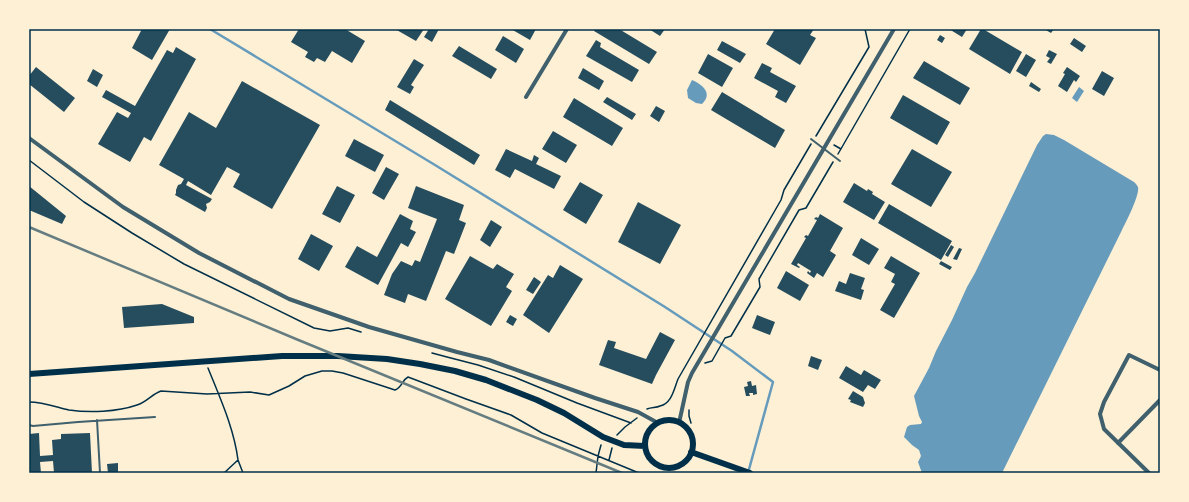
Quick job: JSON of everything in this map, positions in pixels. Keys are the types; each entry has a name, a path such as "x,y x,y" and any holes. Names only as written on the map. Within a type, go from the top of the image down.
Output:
{"main road":[{"path":"29,374 282,356 338,356 387,359 455,371 486,380 530,397 564,413 603,437 624,445 645,446"},
{"path":"672,421 679,423 685,426 692,438 693,445 688,459 682,465 674,468 658,466 647,454 645,446 648,432 658,423 672,421"},
{"path":"691,452 750,473"}],"street":[{"path":"526,97 567,29"},
{"path":"679,423 688,382 894,29"},
{"path":"29,138 129,210 199,253 290,299 383,331 489,360 643,413 658,423"},
{"path":"1149,473 1104,429 1100,414 1104,402 1129,355 1160,370"},
{"path":"1118,442 1160,400"}],"lane":[{"path":"812,140 840,161"},
{"path":"29,425 33,426 97,420 155,417"},
{"path":"97,420 100,473"}],"path":[{"path":"631,423 649,408 662,406 670,401 678,379 781,200 784,190 812,140 869,47 865,29"},
{"path":"702,368 705,363 712,361 725,338 731,336 760,287 759,279 799,210 806,208 910,29"},
{"path":"206,362 236,446 238,460 243,473"},
{"path":"29,402 36,402 70,410 99,411 127,408 137,405 143,403 157,392 161,391 207,394 250,392 269,396 310,374 322,371 343,373 395,390 399,389 406,378 410,377 511,415 536,431 638,473"},
{"path":"689,407 691,423"},
{"path":"596,473 598,456 603,437"},
{"path":"224,473 238,460"}],"water":[{"path":"692,80 700,84 707,93 707,96 702,104 696,103 688,98 687,90"},
{"path":"1079,87 1084,91 1077,102 1072,98"},
{"path":"1046,134 1054,135 1064,140 1134,182 1138,187 1135,202 1002,473 922,473 918,462 921,456 919,450 904,437 907,427 910,425 921,424 922,422 914,396 1037,145"}],"building":[{"path":"142,29 170,29 152,60 132,48"},
{"path":"299,29 345,29 365,41 352,63 332,51 325,62 317,58 314,62 305,57 308,52 291,42"},
{"path":"395,29 424,29 416,41"},
{"path":"429,29 439,29 432,42 424,37"},
{"path":"511,29 536,29 530,40"},
{"path":"595,29 619,29 657,52 649,64 594,31"},
{"path":"649,29 665,29 660,36"},
{"path":"775,29 814,29 810,35 816,38 800,65 766,44"},
{"path":"949,29 967,29 962,37"},
{"path":"981,29 1022,52 1010,74 969,49"},
{"path":"1044,29 1054,29 1051,33"},
{"path":"940,35 945,38 942,43 937,40"},
{"path":"503,36 524,49 516,63 495,50"},
{"path":"1074,38 1086,46 1082,52 1070,44"},
{"path":"596,40 601,43 600,47 639,70 632,82 586,56"},
{"path":"722,41 746,54 740,63 717,50"},
{"path":"459,46 497,69 491,79 452,56"},
{"path":"176,47 196,59 151,141 144,137 130,162 98,144 117,112 128,118 131,113 102,97 106,90 135,106 167,50 173,53"},
{"path":"1049,50 1057,54 1051,64 1047,62 1050,58 1046,56"},
{"path":"708,54 733,68 722,87 698,73"},
{"path":"1026,54 1036,60 1026,77 1016,71"},
{"path":"414,59 424,65 411,85 414,87 410,94 397,87"},
{"path":"924,61 970,88 960,105 913,78"},
{"path":"762,63 772,68 770,72 796,86 786,103 775,97 778,91 754,78"},
{"path":"36,67 75,98 64,112 29,84 29,76"},
{"path":"1067,67 1080,76 1076,82 1074,80 1067,92 1058,86"},
{"path":"583,68 604,81 599,90 578,78"},
{"path":"93,69 103,75 97,87 87,81"},
{"path":"1102,71 1114,78 1104,96 1092,89"},
{"path":"242,81 320,125 272,209 233,187 240,174 227,167 211,195 188,181 186,185 212,199 206,204 207,208 205,212 175,195 178,185 181,184 184,179 159,165 189,112 216,128"},
{"path":"1031,82 1041,89 1039,92 1029,86"},
{"path":"722,92 785,130 775,148 711,110"},
{"path":"903,95 950,122 937,145 890,118"},
{"path":"607,97 636,114 632,120 603,102"},
{"path":"574,98 623,128 612,146 563,117"},
{"path":"390,100 480,155 474,165 385,110"},
{"path":"656,106 665,111 659,122 650,116"},
{"path":"553,131 577,145 566,163 542,149"},
{"path":"354,139 384,155 375,172 345,156"},
{"path":"506,149 532,161 534,155 539,158 536,164 561,176 554,189 515,169 510,178 495,170"},
{"path":"912,149 952,172 931,207 891,184"},
{"path":"386,167 399,174 384,200 372,193"},
{"path":"580,182 603,195 586,224 563,210"},
{"path":"854,183 867,191 868,189 873,192 872,194 885,202 874,220 843,202"},
{"path":"29,186 66,216 62,224 29,210"},
{"path":"337,186 355,195 340,223 322,214"},
{"path":"416,186 464,205 459,220 466,223 454,254 446,251 426,301 408,294 405,303 384,295 392,274 401,261 412,266 415,260 420,262 437,219 408,208"},
{"path":"638,202 681,225 660,264 618,242"},
{"path":"889,204 952,241 941,260 878,223"},
{"path":"400,214 413,221 410,229 416,232 408,247 401,243 378,285 345,267 357,246 377,257"},
{"path":"820,214 843,228 830,251 836,255 823,277 817,273 814,278 807,273 808,271 810,273 811,271 798,263 797,265 800,267 799,268 791,264 806,238 804,237 806,235 808,236 817,220 814,219 816,217 818,218"},
{"path":"491,220 502,227 490,247 480,240"},
{"path":"311,234 333,246 319,271 298,259"},
{"path":"861,238 879,249 869,265 852,255"},
{"path":"951,245 954,247 948,257 945,255"},
{"path":"959,248 962,249 957,260 953,259"},
{"path":"470,256 493,269 497,264 514,274 506,287 512,291 491,326 445,299"},
{"path":"891,256 920,273 894,318 880,310 895,284 891,282 895,274 884,268"},
{"path":"941,261 952,267 950,270 939,264"},
{"path":"560,265 583,279 549,333 523,315 548,275 553,278"},
{"path":"786,271 809,285 800,301 777,288"},
{"path":"850,273 865,278 861,289 864,290 861,300 835,291 839,281 846,284"},
{"path":"534,277 541,282 533,294 526,290"},
{"path":"162,304 194,317 194,323 124,328 122,307"},
{"path":"510,315 517,319 513,326 506,322"},
{"path":"757,315 775,322 770,335 752,328"},
{"path":"660,332 675,340 652,384 599,365 608,340 616,342 614,348 646,359"},
{"path":"811,356 822,360 818,370 808,366"},
{"path":"846,366 861,375 864,370 881,380 875,389 868,385 863,392 839,378"},
{"path":"751,381 752,386 756,385 757,394 753,395 753,393 749,393 750,396 746,396 744,387 748,386 747,382"},
{"path":"853,391 863,397 865,403 863,407 850,402 851,400 848,399"},
{"path":"39,433 40,456 53,455 52,440 61,439 61,434 90,433 92,473 54,473 53,461 40,462 41,473 29,473 29,434"},
{"path":"118,463 118,473 108,473 107,464"}],"waterway":[{"path":"210,29 435,165 665,307 732,351 773,382 748,473"}],"railway":[{"path":"29,227 622,473"}]}
